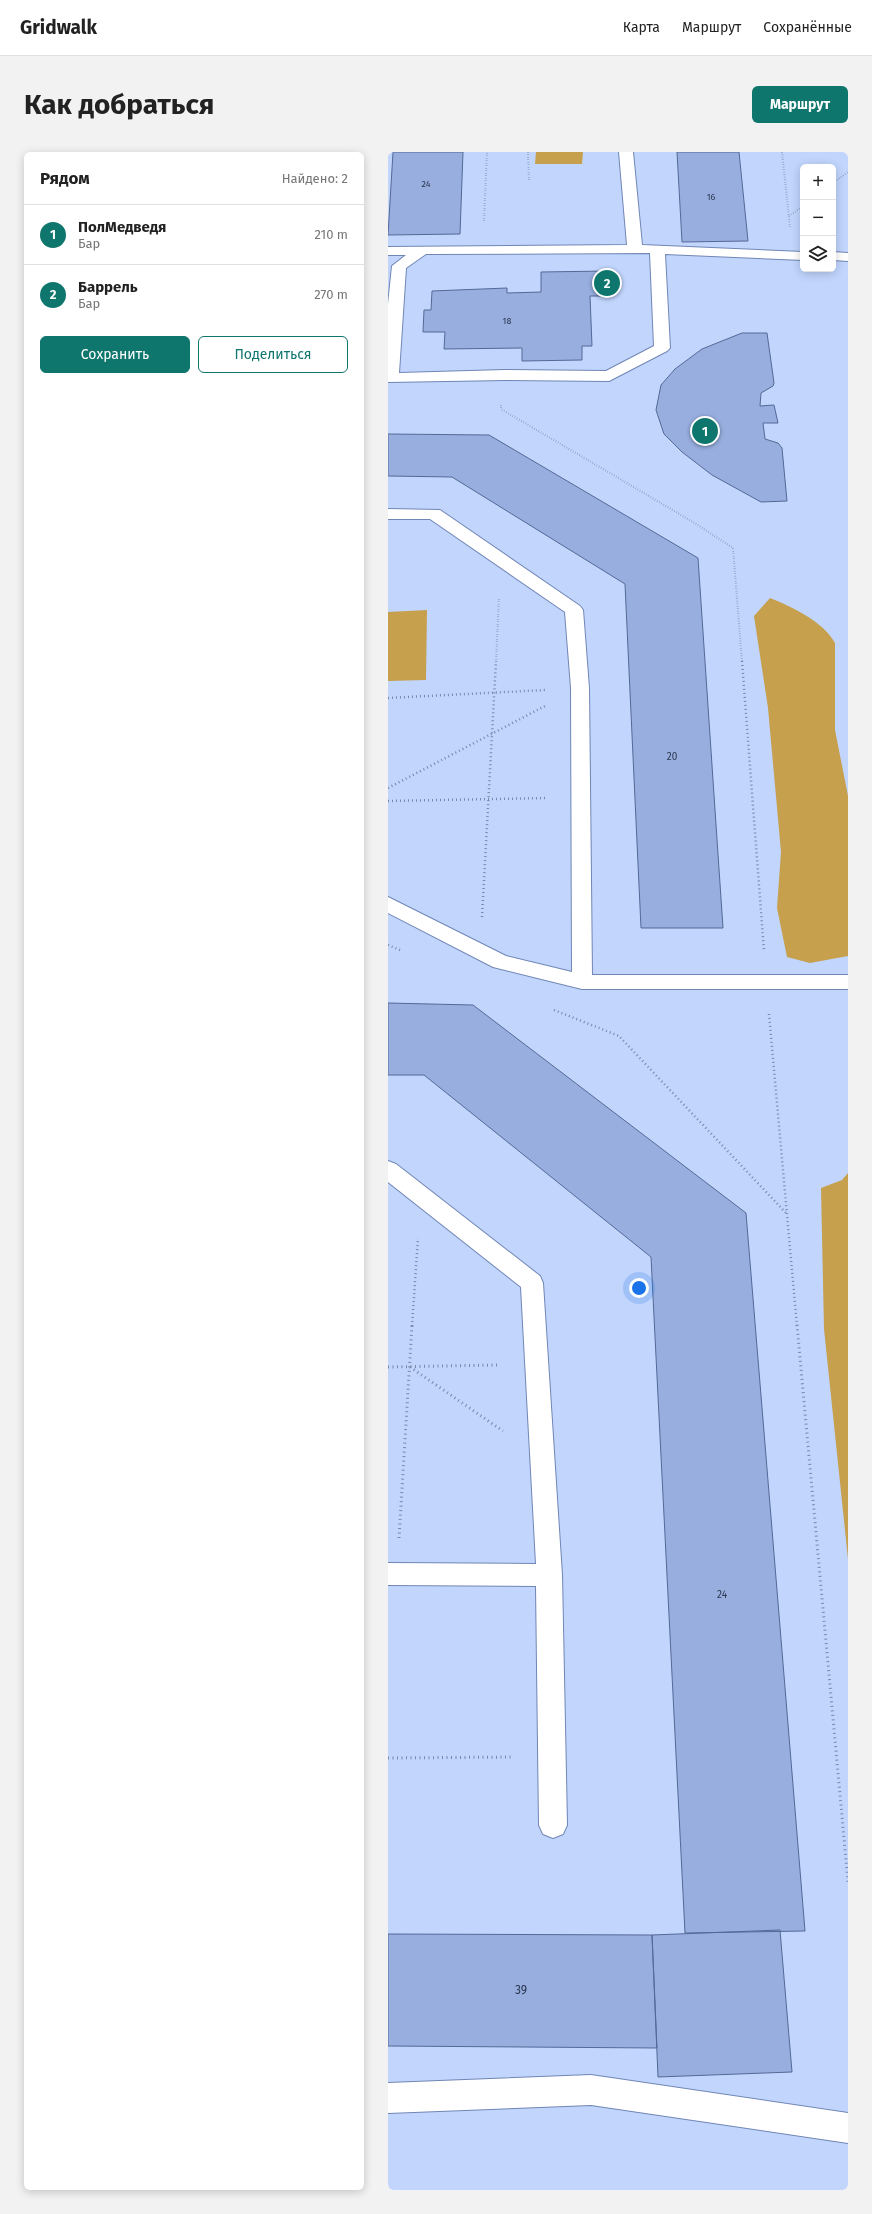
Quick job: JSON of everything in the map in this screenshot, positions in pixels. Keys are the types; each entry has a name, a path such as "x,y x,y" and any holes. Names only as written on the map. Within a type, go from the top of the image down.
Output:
{"lane":[{"path":"626,152 635,249"},
{"path":"423,250 399,266 393,330 391,378 505,375 609,376 662,348 657,249"},
{"path":"388,251 657,249 798,256"},
{"path":"836,256 848,257"},
{"path":"388,514 434,514 574,610 580,688 582,982"},
{"path":"388,904 500,962 582,982 848,982"},
{"path":"388,1170 532,1283 549,1575 550,1757 553,1825"},
{"path":"392,1574 549,1575"},
{"path":"388,2098 591,2090 848,2128"}],"path":[{"path":"482,250 487,152"},
{"path":"528,152 529,182"},
{"path":"782,152 789,216 798,256"},
{"path":"836,181 848,172"},
{"path":"789,216 800,208"},
{"path":"505,375 501,409 693,522 733,548 766,981 848,1882"},
{"path":"480,952 501,560"},
{"path":"388,698 580,688"},
{"path":"388,788 580,688"},
{"path":"388,800 488,800 580,797"},
{"path":"388,945 402,950"},
{"path":"547,1007 619,1036 787,1214"},
{"path":"392,1574 410,1367 420,1195"},
{"path":"388,1367 537,1364"},
{"path":"410,1367 542,1458"},
{"path":"388,1758 550,1757"}],"shaded area":[{"path":"536,152 583,152 582,164 535,164"},
{"path":"770,598 797,610 815,621 830,635 835,643 835,730 848,796 848,956 810,963 787,957 777,908 781,852 768,708 754,616"},
{"path":"427,610 426,680 388,681 388,612"},
{"path":"848,1173 848,1559 824,1329 821,1188 842,1180"}],"building":[{"path":"393,152 463,152 460,234 388,235"},
{"path":"677,152 739,152 748,241 682,242"},
{"path":"607,271 608,296 590,296 592,346 582,346 582,360 522,361 522,348 444,349 445,332 423,332 424,310 431,310 432,291 507,288 507,293 541,292 541,272"},
{"path":"742,333 767,333 774,383 773,386 761,393 760,406 774,405 778,423 763,423 765,439 778,443 782,448 787,501 761,502 712,475 682,452 664,434 656,410 661,385 675,369 702,349"},
{"path":"388,434 489,435 698,558 723,928 641,928 625,584 452,477 388,476"},
{"path":"388,1003 473,1005 746,1213 805,1931 685,1933 651,1257 424,1075 388,1075"},
{"path":"780,1930 792,2072 658,2077 652,1935"},
{"path":"388,1934 652,1935 657,2048 388,2046"}],"place":[{"name":"Баррель","path":"607,283"},
{"name":"ПолМедведя","path":"705,431"}]}
